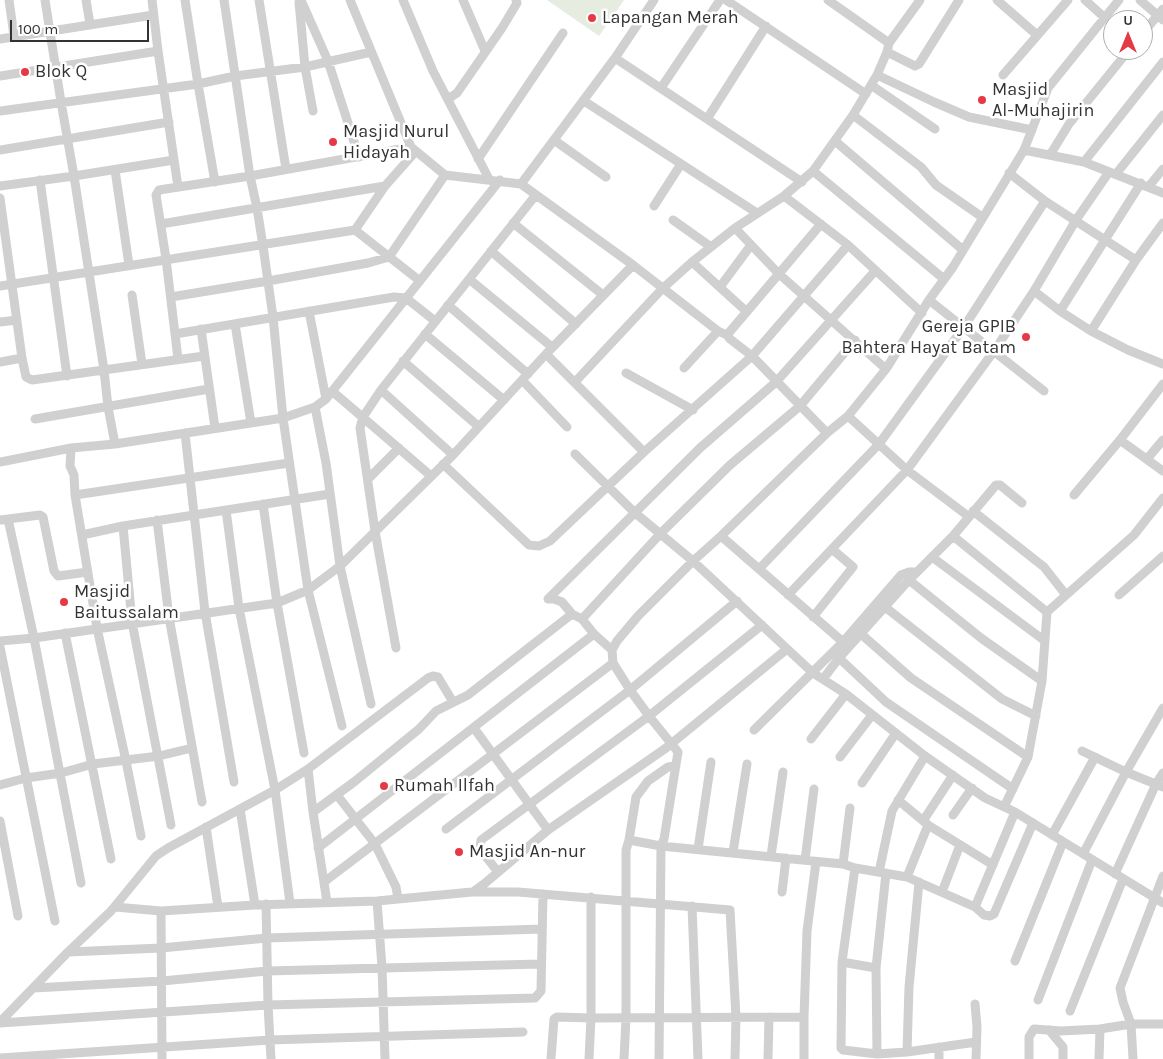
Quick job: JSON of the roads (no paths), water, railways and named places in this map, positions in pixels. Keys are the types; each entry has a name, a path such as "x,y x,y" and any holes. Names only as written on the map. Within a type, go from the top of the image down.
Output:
{"street":[{"path":"9,0 14,36"},
{"path":"46,0 115,444"},
{"path":"86,0 90,24"},
{"path":"152,0 178,187"},
{"path":"185,0 216,182"},
{"path":"224,0 234,76 268,281 283,418 308,590 342,726"},
{"path":"259,0 286,169"},
{"path":"300,0 328,61 360,157"},
{"path":"300,0 305,67 313,111"},
{"path":"350,0 414,149 445,176 500,180 521,184 535,196 633,265 718,331 727,335 752,356 826,433"},
{"path":"403,0 433,71 489,180"},
{"path":"463,0 485,51"},
{"path":"448,99 457,93 502,28 517,4 516,0"},
{"path":"521,184 584,101 654,0"},
{"path":"661,88 720,0"},
{"path":"726,0 866,94"},
{"path":"828,0 888,48 915,66 959,0"},
{"path":"575,382 662,289 692,262 735,228 784,196 813,171 853,115 877,75 888,48 920,0"},
{"path":"997,0 1037,36"},
{"path":"1003,75 1068,0"},
{"path":"1085,0 1103,16"},
{"path":"1111,10 1119,0"},
{"path":"1140,0 1161,15"},
{"path":"0,39 153,15"},
{"path":"659,1059 661,1017 661,846 664,839 678,752 630,690 613,663 612,650 638,616 693,561 826,433 848,416 886,368 963,250 1024,150 1048,88 1103,20"},
{"path":"707,119 766,26"},
{"path":"478,158 563,33"},
{"path":"0,76 158,51"},
{"path":"0,112 305,67 371,52"},
{"path":"615,58 802,182"},
{"path":"1050,155 1068,124 1121,60"},
{"path":"1084,162 1163,62"},
{"path":"877,75 969,117 1032,130"},
{"path":"871,84 935,129"},
{"path":"584,101 757,213"},
{"path":"853,115 921,167 936,185 982,217"},
{"path":"788,595 907,470 994,350 1034,291 1076,220 1113,173 1163,116"},
{"path":"0,150 169,122"},
{"path":"554,140 606,177"},
{"path":"835,141 963,250"},
{"path":"178,359 156,195 158,190 414,149"},
{"path":"0,286 355,230 385,186 414,149"},
{"path":"1024,150 1084,162 1163,193"},
{"path":"0,186 174,160"},
{"path":"654,206 681,164"},
{"path":"1060,311 1105,239 1145,185 1163,169"},
{"path":"114,170 129,265"},
{"path":"813,171 944,279"},
{"path":"1010,174 1046,201 1136,260"},
{"path":"171,297 368,263 389,257 445,176"},
{"path":"40,180 67,376"},
{"path":"0,462 71,448 115,444 283,418 315,407 326,399 500,180"},
{"path":"160,224 385,186"},
{"path":"396,648 375,531 360,428 363,418 403,361 535,196"},
{"path":"784,196 848,245 922,313"},
{"path":"0,198 3,247 12,285 26,377 32,380 67,376 204,356"},
{"path":"759,569 880,444 964,327 1046,201"},
{"path":"673,220 711,247"},
{"path":"513,223 603,295"},
{"path":"727,335 821,224"},
{"path":"1091,331 1136,260 1163,224"},
{"path":"735,228 778,273 886,368"},
{"path":"355,230 420,281"},
{"path":"720,287 751,245"},
{"path":"443,464 529,545 539,546 550,541 644,452 752,356 848,245"},
{"path":"491,251 576,324"},
{"path":"692,262 747,312"},
{"path":"0,641 34,638 132,622 276,603 308,590 340,566 453,455 549,351 633,265"},
{"path":"612,650 594,634 582,619 572,614 562,602 548,599 700,448 776,382 875,271"},
{"path":"469,279 549,351 575,382 644,452"},
{"path":"1034,291 1091,331 1128,350 1163,364"},
{"path":"132,296 142,364"},
{"path":"176,334 394,297 406,298 436,321"},
{"path":"930,300 1044,391"},
{"path":"448,305 525,377 567,427"},
{"path":"310,311 326,399"},
{"path":"0,322 17,320"},
{"path":"235,324 251,423"},
{"path":"201,329 215,428"},
{"path":"684,368 718,331"},
{"path":"425,334 504,400"},
{"path":"582,619 661,533 730,465 800,406 855,340"},
{"path":"0,362 22,358"},
{"path":"403,361 478,426"},
{"path":"626,374 693,410"},
{"path":"1074,494 1120,440 1163,384"},
{"path":"35,419 209,389"},
{"path":"381,390 453,455"},
{"path":"332,391 431,476"},
{"path":"315,407 326,463 340,566 371,704"},
{"path":"848,416 907,470 971,513 1044,567 1066,595"},
{"path":"185,433 205,612 234,782"},
{"path":"1120,440 1163,472"},
{"path":"1147,459 1163,440"},
{"path":"71,448 70,466 74,475 75,495 97,628 141,836"},
{"path":"368,479 399,448"},
{"path":"575,454 634,512 693,561 813,673 846,694 926,756 985,798 1033,823 1159,900"},
{"path":"75,495 289,463"},
{"path":"823,679 839,658 909,580 954,536 971,513 997,484 1022,503"},
{"path":"82,535 193,514 330,494"},
{"path":"1004,808 1028,757 1042,682 1047,612 1134,536 1163,498"},
{"path":"263,504 276,603 304,753"},
{"path":"226,510 239,608 275,790 290,904"},
{"path":"80,883 61,773 34,638 4,520 40,514 43,517 54,571 58,576 88,572"},
{"path":"158,520 169,617 202,802"},
{"path":"123,526 132,622 171,825"},
{"path":"721,536 843,642"},
{"path":"954,536 1047,612"},
{"path":"813,617 853,567 832,549"},
{"path":"1119,595 1163,556"},
{"path":"932,557 1045,641"},
{"path":"754,730 843,642 902,575 909,572 917,572"},
{"path":"909,580 981,638 1042,682"},
{"path":"446,828 630,690 737,601"},
{"path":"885,607 1002,699 1036,716"},
{"path":"313,812 419,729 436,710 468,695 572,614"},
{"path":"498,872 480,849 481,840 649,716 762,625"},
{"path":"65,633 111,859"},
{"path":"318,848 594,634"},
{"path":"860,634 911,678 1028,757"},
{"path":"0,647 55,921"},
{"path":"472,892 548,830 672,742 787,649"},
{"path":"839,658 886,702 1014,789"},
{"path":"324,882 613,663"},
{"path":"0,1022 115,907 156,856 275,790 308,769 428,678 438,677 453,702"},
{"path":"811,739 846,694"},
{"path":"1083,854 1126,772 1163,708"},
{"path":"840,757 872,715"},
{"path":"474,728 548,830"},
{"path":"862,783 896,733"},
{"path":"0,785 26,778 61,773 93,764 158,756 192,748"},
{"path":"1082,751 1159,786"},
{"path":"877,1054 876,968 882,872 892,811 926,756"},
{"path":"1052,835 1095,757"},
{"path":"698,849 711,762"},
{"path":"733,852 747,764"},
{"path":"624,1059 626,1018 626,850 636,797 648,781 668,767 676,765"},
{"path":"308,769 327,902"},
{"path":"771,856 783,772"},
{"path":"1070,1011 1119,876 1163,773"},
{"path":"907,876 925,823 953,775"},
{"path":"954,815 972,788"},
{"path":"805,860 814,789"},
{"path":"337,795 375,844 396,887 398,899"},
{"path":"898,800 925,823 993,865"},
{"path":"843,864 850,808"},
{"path":"240,809 254,905"},
{"path":"974,907 1014,812"},
{"path":"0,821 18,916"},
{"path":"629,840 661,846 843,864 854,868 907,876 974,907 984,915 990,916 994,914 1033,823"},
{"path":"206,827 218,907"},
{"path":"1015,961 1064,842"},
{"path":"942,892 960,845"},
{"path":"782,892 786,858"},
{"path":"1038,1000 1092,860"},
{"path":"804,1059 807,931 816,862"},
{"path":"854,868 842,962 841,1048 843,1050 877,1054 907,1052 976,1042"},
{"path":"1133,1059 1132,1024 1123,1002 1120,988 1159,900 1163,876"},
{"path":"907,1052 908,987 919,882"},
{"path":"115,907 161,911 266,904 377,901 472,892 591,897 730,910 736,1017 735,1059"},
{"path":"0,1022 268,1005 535,998 541,991 540,964 543,894"},
{"path":"589,1059 591,897"},
{"path":"377,901 382,967 385,1059"},
{"path":"266,904 271,1059"},
{"path":"692,906 698,1059"},
{"path":"161,911 162,1059"},
{"path":"68,952 161,948 266,938 542,929"},
{"path":"842,962 876,968"},
{"path":"34,988 162,981 267,971 540,964"},
{"path":"975,1004 976,1059"},
{"path":"551,1059 554,1019 557,1017 804,1017"},
{"path":"768,1059 769,1017"},
{"path":"1029,1059 1029,1037 1034,1029 1061,1031 1100,1029 1132,1024 1163,1024"},
{"path":"1099,1059 1100,1029"},
{"path":"1049,1030 1063,1048 1063,1059"},
{"path":"0,1058 270,1040 523,1032"},
{"path":"939,1048 939,1059"}],"place":[{"name":"Lapangan Merah","path":"592,18"},
{"name":"Blok Q","path":"25,72"},
{"name":"Masjid Al-Muhajirin","path":"982,100"},
{"name":"Masjid Nurul Hidayah","path":"333,142"},
{"name":"Gereja GPIB Bahtera Hayat Batam","path":"1026,337"},
{"name":"Masjid Baitussalam","path":"64,602"},
{"name":"Rumah Ilfah","path":"384,786"},
{"name":"Masjid An-nur","path":"459,852"}]}
